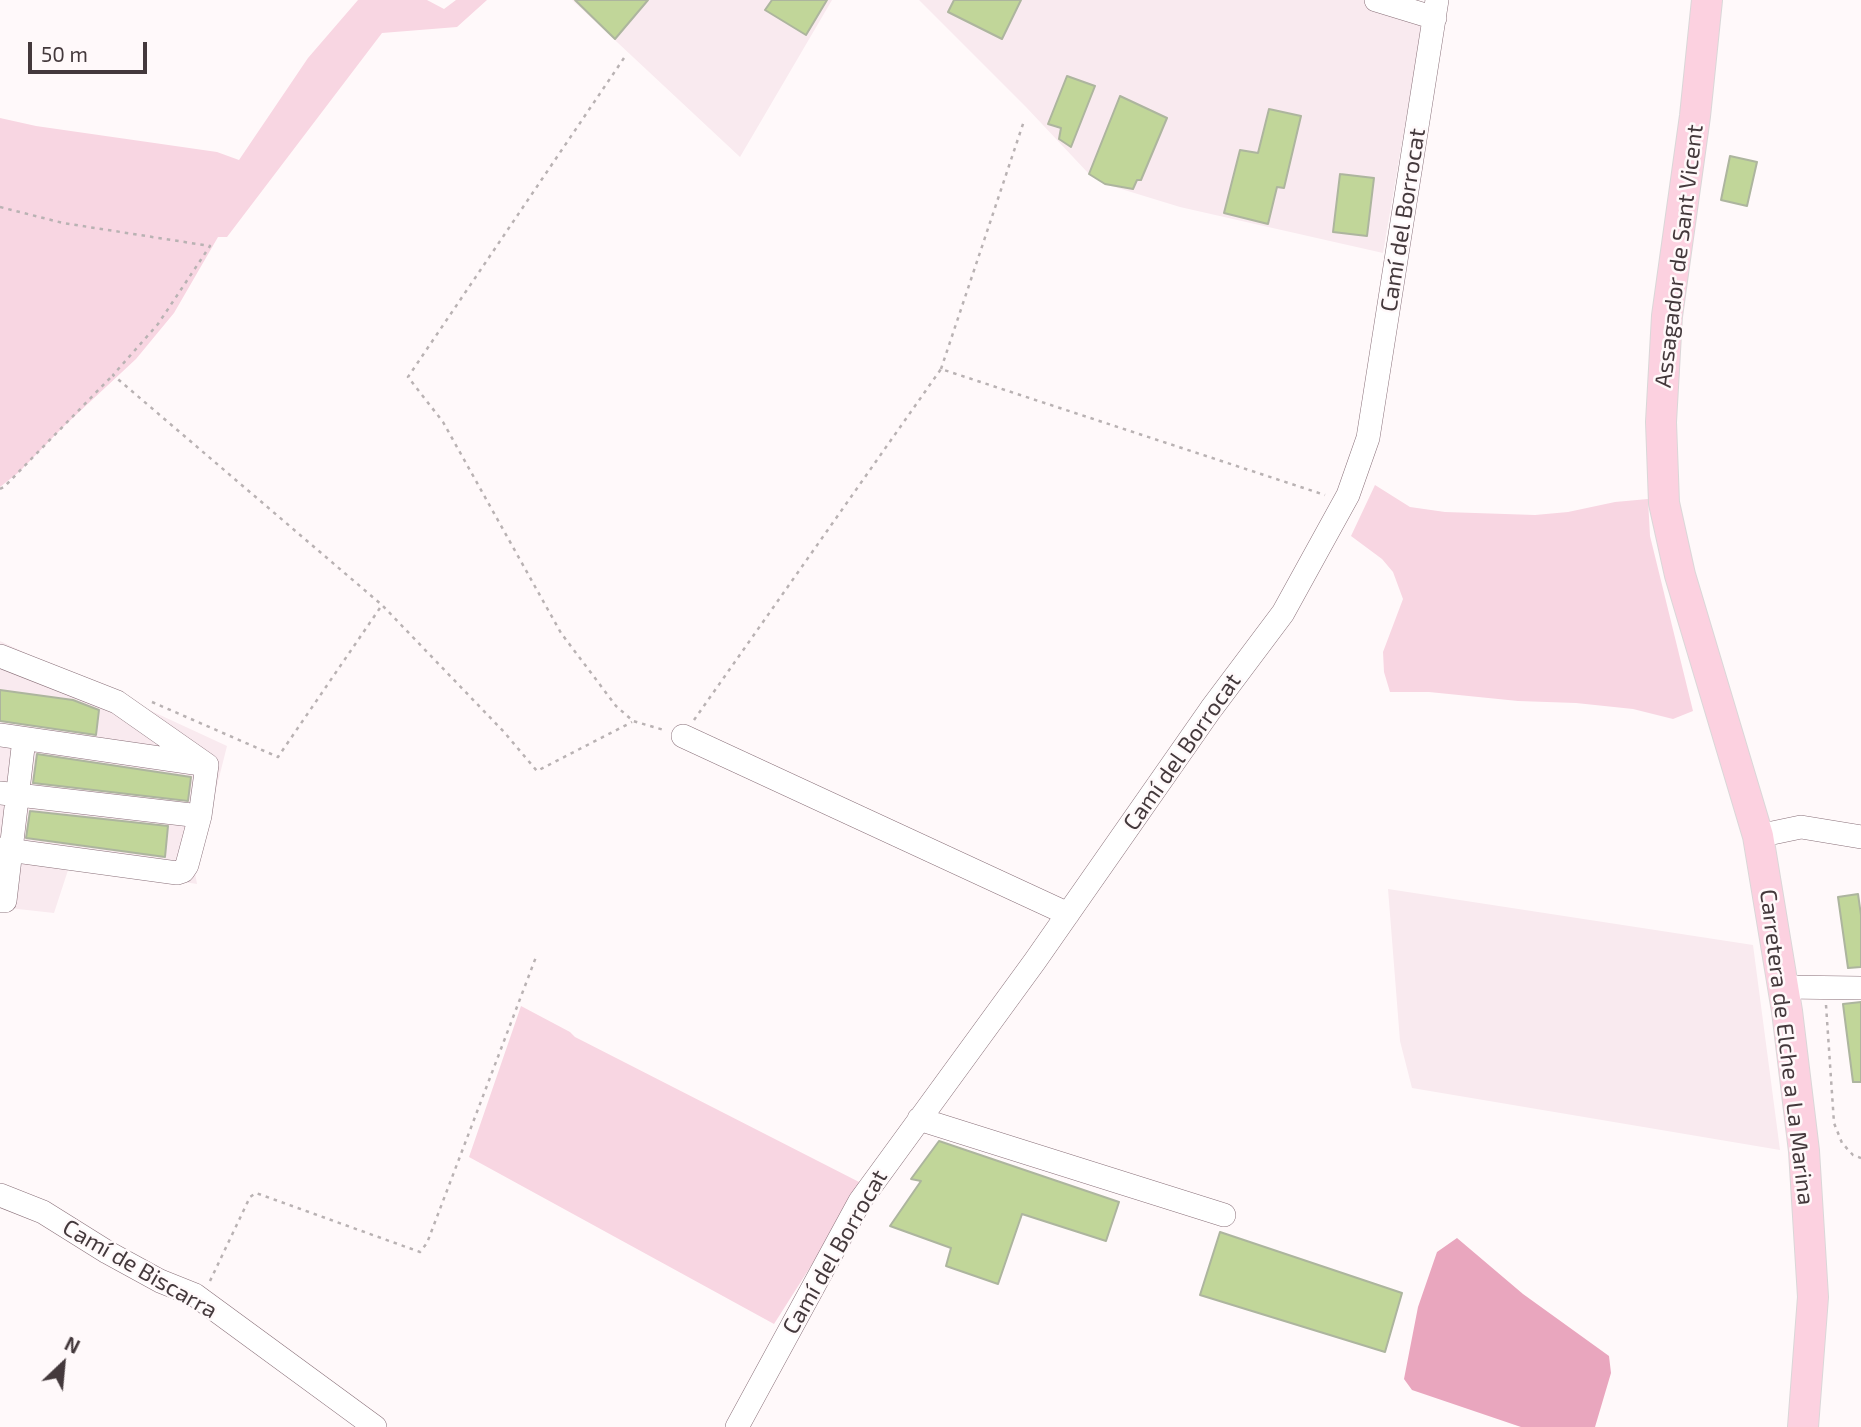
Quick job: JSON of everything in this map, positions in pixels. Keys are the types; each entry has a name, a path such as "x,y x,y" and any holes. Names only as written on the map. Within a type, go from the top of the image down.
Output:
{"main road":[{"name":"Assagador de Sant Vicent","path":"1707,0 1695,116 1667,316 1661,422 1664,503 1680,575 1758,836"},
{"name":"Carretera de Elche a La Marina","path":"1758,836 1783,987 1804,1151 1813,1297 1803,1427"}],"street":[{"path":"1376,0 1436,9"},
{"name":"Camí del Borrocat","path":"737,1427 860,1201 1283,612 1345,501 1368,438 1436,9"},
{"path":"0,656 117,702 207,765"},
{"path":"0,735 207,765"},
{"path":"683,736 1068,914"},
{"path":"0,901 5,901 9,794 24,739"},
{"path":"6,850 177,873 183,871 200,816 207,765"},
{"path":"9,794 200,816"},
{"path":"1758,836 1801,827 1861,837"},
{"path":"1783,987 1861,988"},
{"path":"919,1119 1224,1215"},
{"name":"Camí de Biscarra","path":"0,1195 43,1212 160,1281 195,1295 375,1427"}],"path":[{"path":"624,58 408,377 443,422 561,633 616,706 634,721 683,736 941,369 1024,121"},
{"path":"0,207 63,223 209,246 158,324 113,375 0,489"},
{"path":"941,369 1345,501"},
{"path":"113,375 382,605 505,732 537,771 634,721"},
{"path":"152,702 278,757 382,605"},
{"path":"201,1300 250,1197 256,1193 421,1252 427,1243 536,957"},
{"path":"1825,988 1834,1123 1842,1143 1853,1155 1861,1158"}],"shaded area":[{"path":"358,0 427,0 444,9 456,0 487,0 457,27 382,33 227,237 218,237 174,313 136,359 0,487 0,118 36,126 217,152 239,160 308,58"},
{"path":"572,0 832,0 740,157"},
{"path":"919,0 1397,0 1425,8 1383,253 1180,207 1105,184 1089,174"},
{"path":"1375,485 1410,507 1445,512 1535,515 1648,499 1650,536 1693,711 1673,719 1633,709 1576,703 1518,701 1429,692 1390,692 1384,672 1383,652 1403,599 1393,572 1382,559 1351,536"},
{"path":"0,641 227,746 195,873 197,884 70,864 54,913 0,907"},
{"path":"1388,889 1753,945 1780,1150 1412,1088 1400,1041"},
{"path":"521,1006 575,1037 863,1184 774,1324 469,1157"},
{"path":"1457,1238 1523,1294 1609,1356 1611,1373 1595,1427 1521,1427 1412,1390 1404,1379 1418,1307 1437,1252"}],"building":[{"path":"575,0 648,0 615,39"},
{"path":"772,0 827,0 806,35 765,10"},
{"path":"954,0 1021,0 1002,39 948,12"},
{"path":"1067,76 1095,86 1071,147 1059,139 1061,128 1048,124"},
{"path":"1120,96 1167,118 1141,180 1137,180 1133,189 1105,184 1089,174"},
{"path":"1269,109 1301,116 1284,188 1277,187 1268,224 1224,213 1240,150 1258,153"},
{"path":"1730,156 1757,162 1747,206 1721,200"},
{"path":"1340,174 1374,178 1367,236 1333,232"},
{"path":"0,690 73,700 99,710 96,735 0,721"},
{"path":"37,754 191,777 188,801 33,783"},
{"path":"30,811 168,826 165,857 26,838"},
{"path":"1858,894 1861,915 1861,967 1848,968 1838,897"},
{"path":"1861,1002 1861,1082 1853,1082 1843,1004"},
{"path":"939,1141 1119,1202 1106,1241 1022,1214 998,1284 946,1266 951,1248 890,1226 921,1181 911,1179"},
{"path":"1220,1232 1402,1293 1385,1352 1200,1295"}]}
